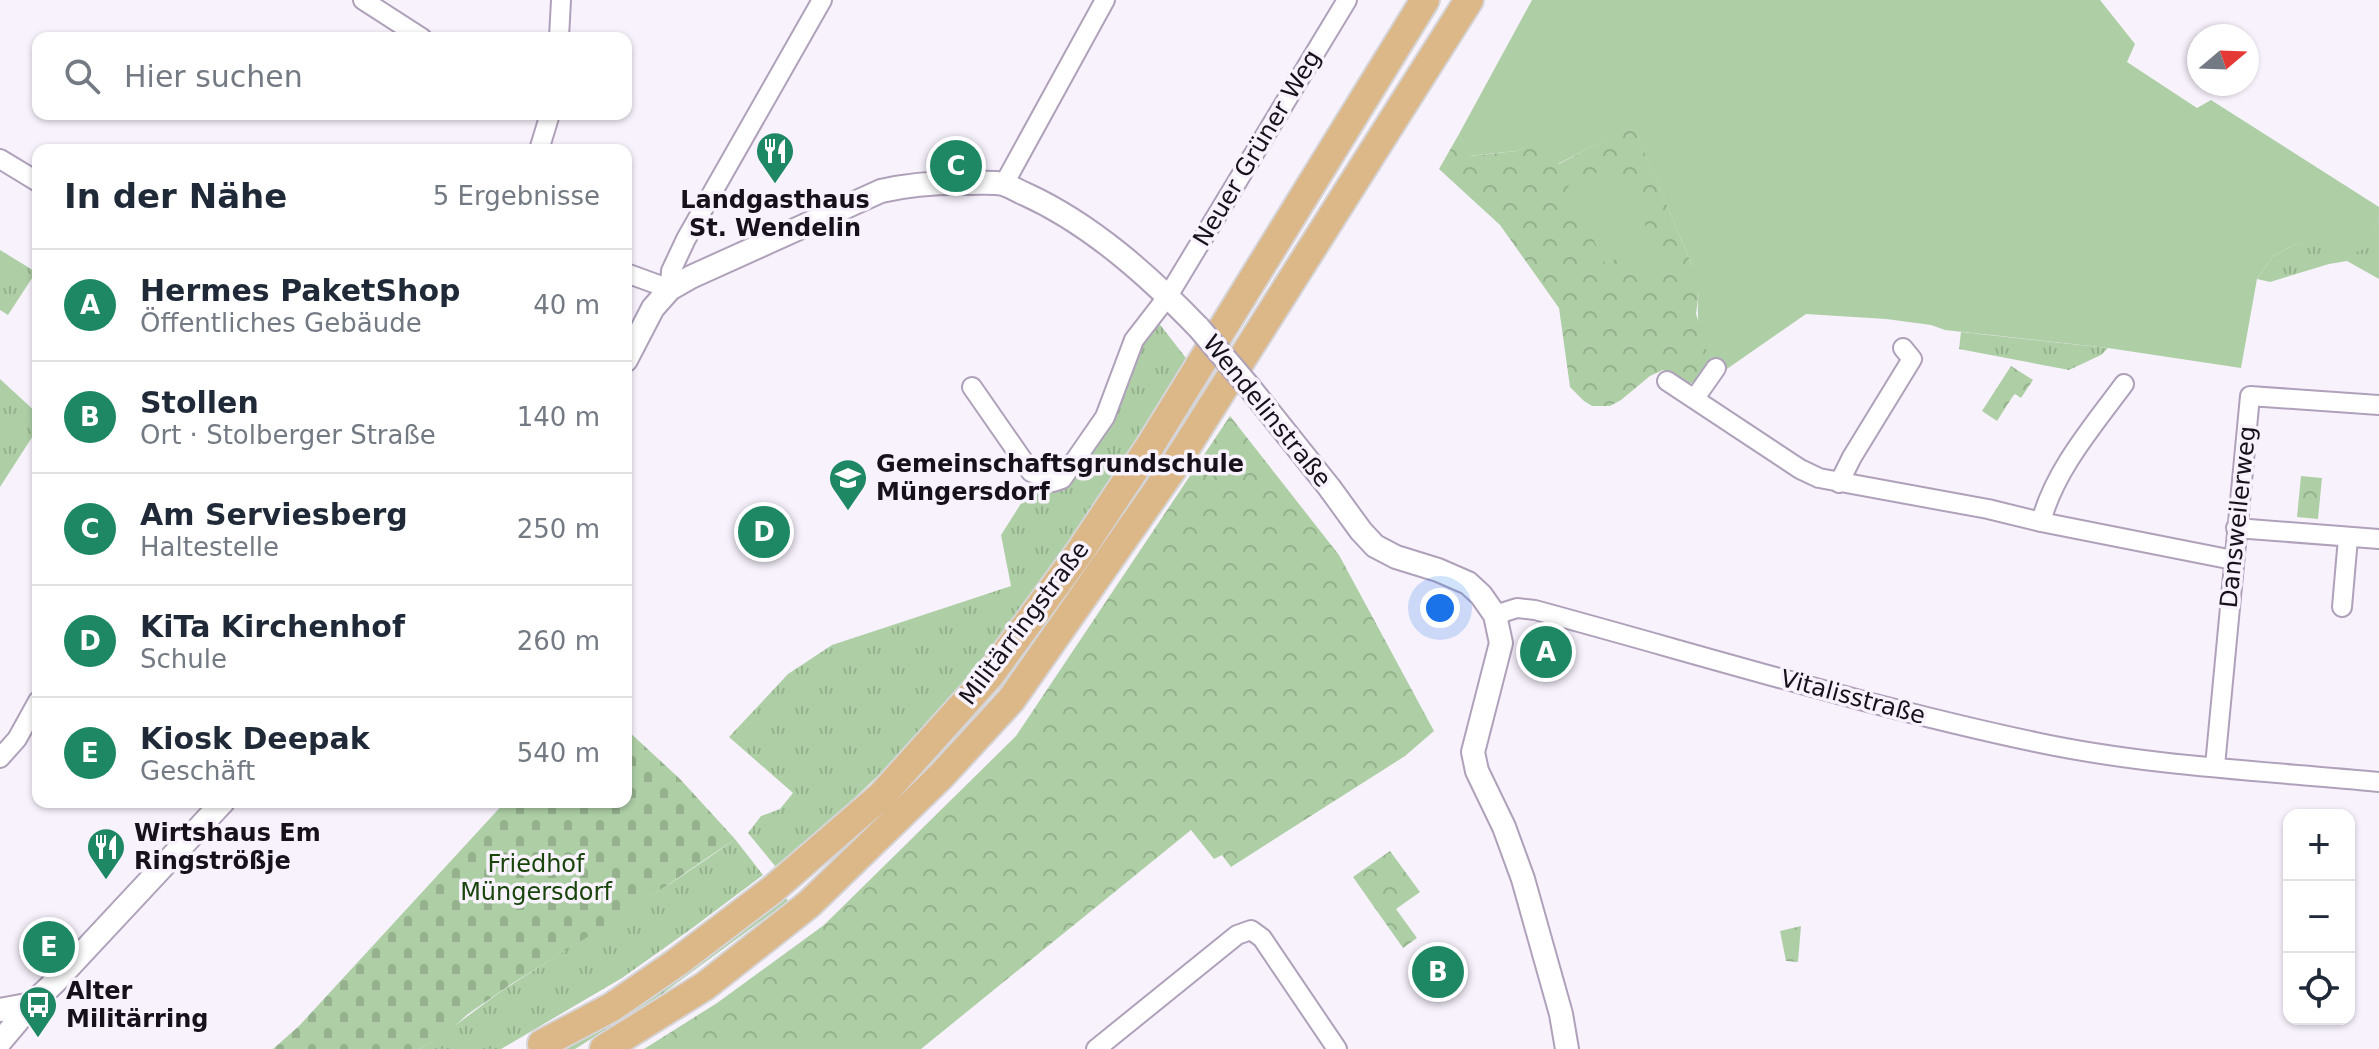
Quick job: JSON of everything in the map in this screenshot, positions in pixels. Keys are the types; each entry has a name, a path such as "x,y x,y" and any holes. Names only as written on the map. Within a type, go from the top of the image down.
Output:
{"highway":[{"name":"Militärringstraße","path":"542,1044 612,1007 772,890 882,795 990,675 1079,553 1150,446 1425,0"},
{"name":"Militärringstraße","path":"604,1049 705,986 809,904 941,776 1011,700 1171,471 1469,0"}],"street":[{"path":"363,0 413,32"},
{"path":"559,32 561,0"},
{"path":"632,348 653,308 670,289 671,271 692,227 822,0"},
{"path":"1004,184 1105,0"},
{"name":"Neuer Grüner Weg","path":"1168,296 1347,0"},
{"path":"540,144 546,120"},
{"path":"0,159 32,178"},
{"name":"Wendelinstraße","path":"670,289 881,191 944,182 1004,184 1046,203 1168,296 1250,388 1375,546 1396,557 1468,583 1495,615"},
{"path":"632,275 670,289"},
{"path":"972,387 1031,472 1053,482 1062,479 1105,417 1134,340 1168,296"},
{"path":"1839,483 1912,359 1903,348"},
{"path":"1695,398 1716,368"},
{"path":"1667,381 1800,469 1819,478 1988,509 2233,560"},
{"path":"2041,522 2050,493 2124,384"},
{"name":"Dansweilerweg","path":"2215,766 2250,396 2379,405"},
{"path":"2236,528 2379,539"},
{"path":"2342,607 2348,538"},
{"name":"Vitalisstraße","path":"1495,615 1517,608 1535,610 1858,700 2037,743 2121,757 2379,782"},
{"path":"1495,615 1501,643 1473,752 1477,771 1504,827 1523,879 1561,1014 1567,1049"},
{"path":"0,758 17,739 32,712"},
{"path":"0,1042 32,1004 217,808"},
{"path":"1096,1049 1237,935 1251,930 1262,938 1337,1049"},
{"path":"0,1010 32,1004"}],"green space":[{"path":"1532,0 2100,0 2135,44 2127,62 2197,108 2211,100 2379,207 2379,217 2364,249 2353,253 2296,244 2273,256 2257,279 2241,368 2108,348 1945,330 1886,319 1806,314 1724,371 1713,361 1701,337 1698,297 1701,270 1692,265 1633,125 1558,164 1543,138 1516,151 1469,156 1459,134"},
{"path":"1633,124 1692,265 1702,269 1696,314 1712,361 1690,384 1663,370 1610,406 1592,406 1570,387 1559,308 1500,225 1439,169 1459,134 1470,156 1516,151 1543,137 1559,164"},
{"path":"1616,164 1653,242 1605,264 1568,186"},
{"path":"2379,217 2379,279 2347,261 2270,282 2257,279 2273,256 2296,244 2363,249"},
{"path":"1657,243 1670,270 1642,283 1629,256"},
{"path":"0,250 32,270 32,278 8,315 0,310"},
{"path":"1158,322 1189,362 1049,576 975,671 885,769 801,849 775,866 748,833 761,816 780,809 793,793 729,737 788,674 832,645 1011,586 1001,535 1032,486 1049,493 1066,484 1140,345"},
{"path":"1961,332 2108,348 2101,355 2069,370 1959,349"},
{"path":"2011,366 2033,380 2021,398 2015,394 2013,396 1997,421 1982,411"},
{"path":"0,379 32,408 32,437 0,487"},
{"path":"1230,416 1339,555 1434,731 1405,756 1231,867 1222,855 1214,859 1191,830 921,1049 644,1049 717,1003 824,925 1016,736"},
{"path":"2301,476 2322,478 2318,519 2297,517"},
{"name":"Friedhof Müngersdorf","path":"632,735 680,779 735,839 628,912 513,983 468,1014 447,1033 419,1049 273,1049 299,1026 499,808 632,808"},
{"path":"735,839 763,875 622,978 501,1049 419,1049 514,983"},
{"path":"1390,851 1420,892 1396,909 1417,938 1403,948 1353,877"},
{"path":"784,895 788,901 662,994 575,1049 562,1049"},
{"path":"1801,926 1798,962 1786,961 1780,931"}],"place":[{"name":"Am Serviesberg","path":"956,166"},
{"name":"Landgasthaus St. Wendelin","path":"775,185"},
{"name":"Gemeinschaftsgrundschule Müngersdorf","path":"848,512"},
{"name":"KiTa Kirchenhof","path":"764,532"},
{"name":"Hermes PaketShop","path":"1546,652"},
{"name":"Wirtshaus Em Ringströßje","path":"106,881"},
{"name":"Kiosk Deepak","path":"49,947"},
{"name":"Stollen","path":"1438,972"},
{"name":"Alter Militärring","path":"38,1039"}]}
